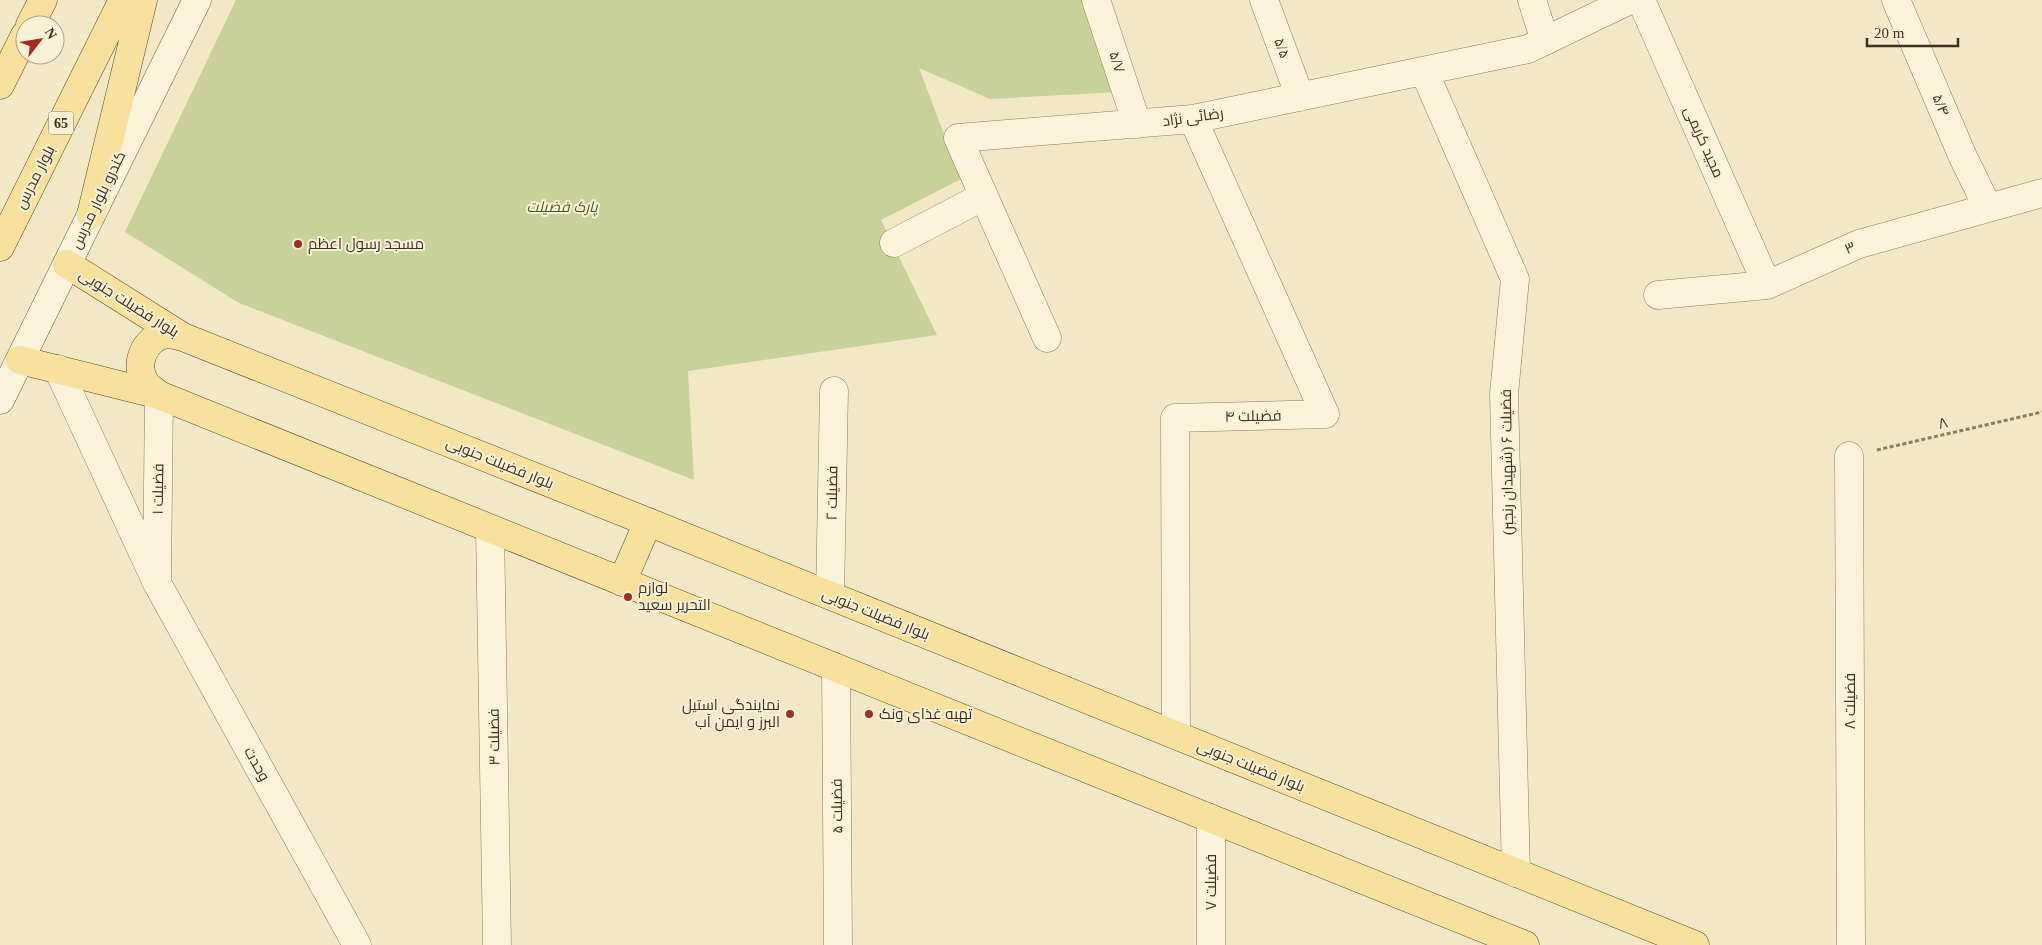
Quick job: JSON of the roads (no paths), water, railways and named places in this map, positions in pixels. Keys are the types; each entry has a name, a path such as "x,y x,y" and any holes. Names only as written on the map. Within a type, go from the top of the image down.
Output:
{"main road":[{"path":"35,15 42,0"},
{"name":"بلوار مدرس","path":"0,247 123,0"},
{"path":"91,215 143,0"},
{"path":"0,85 15,55"},
{"name":"بلوار فضیلت جنوبی","path":"66,264 183,337 830,595 1695,945"},
{"path":"159,394 146,384 140,369 142,353 152,340 167,334 183,337"},
{"path":"20,360 159,394 1525,945"},
{"path":"622,582 648,522"}],"street":[{"name":"کندرو بلوار مدرس","path":"0,400 196,0"},
{"name":"۵/۷","path":"1096,0 1137,124"},
{"name":"۵/۵","path":"1264,0 1300,97"},
{"path":"1532,0 1544,41"},
{"name":"رضائی نژاد","path":"1047,338 958,138 1193,119 1528,49 1630,0"},
{"name":"مجید کریمی","path":"1641,0 1766,285"},
{"name":"۵/۴","path":"1896,0 1963,156 1988,208"},
{"name":"فضیلت ۶ (شهیدان رنجبر)","path":"1424,71 1515,280 1504,394 1516,873"},
{"name":"فضیلت ۴","path":"1176,735 1176,418 1325,414 1193,119"},
{"name":"۳","path":"1658,295 1766,285 1859,244 2042,193"},
{"path":"894,243 984,196"},
{"name":"وحدت","path":"58,369 157,583 357,945"},
{"name":"فضیلت ۲","path":"830,595 834,391"},
{"name":"فضیلت ۱","path":"157,583 159,394"},
{"name":"فضیلت ۸","path":"1849,456 1852,945"},
{"name":"فضیلت ۳","path":"490,529 497,945"},
{"name":"فضیلت ۵","path":"836,668 838,945"},
{"name":"فضیلت ۷","path":"1210,819 1211,945"}],"place":[{"name":"مسجد رسول اعظم","path":"298,244"},
{"name":"لوازم التحریر سعید","path":"628,597"},
{"name":"نمایندگی استيل البرز و ایمن آب","path":"790,714"},
{"name":"تهیه غذای ونک","path":"869,714"}],"park label":[{"name":"پارک فضیلت","path":"562,207"}]}
